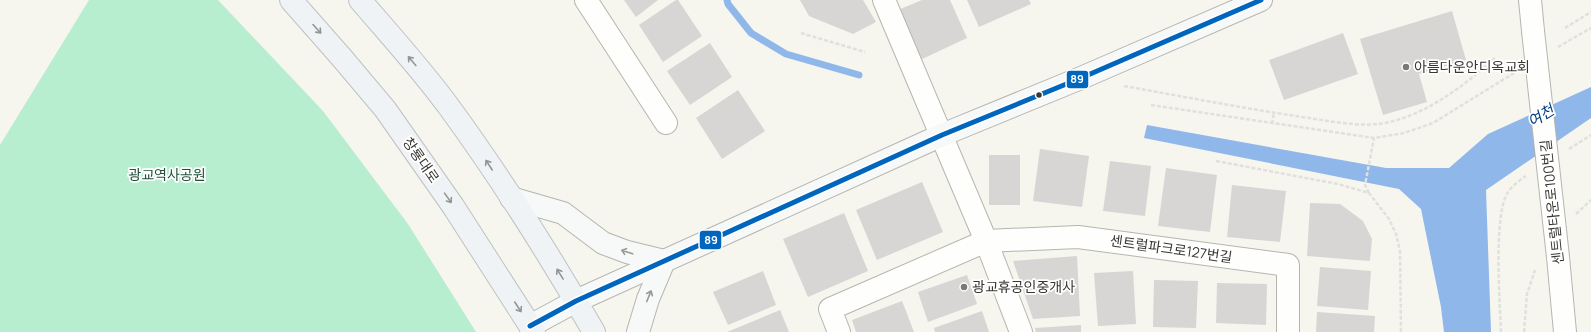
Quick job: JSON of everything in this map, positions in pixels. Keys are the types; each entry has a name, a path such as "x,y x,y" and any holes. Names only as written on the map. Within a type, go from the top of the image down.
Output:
{"main road":[{"name":"창룡대로","path":"290,0 342,58 385,110 453,206 532,329"},
{"path":"360,0 449,106 511,198 594,332"}],"street":[{"path":"586,0 666,123"},
{"path":"884,0 986,241 1021,332"},
{"path":"532,329 576,301 942,135 1081,78 1261,0"},
{"name":"센트럴타운로100번길","path":"1530,0 1565,332"},
{"path":"511,198 563,213 604,243 621,250 664,261"},
{"name":"센트럴파크로127번길","path":"839,332 830,309 986,241 1078,237 1288,264 1288,332"},
{"path":"638,332 648,299 664,261"}],"path":[{"path":"1565,28 1591,12"},
{"path":"1557,48 1591,28"},
{"path":"801,33 865,52"},
{"path":"1119,85 1274,113 1355,124 1389,122 1430,107 1476,75 1495,58"},
{"path":"1151,105 1374,138 1404,133 1432,123 1516,72"},
{"path":"1272,124 1274,113"},
{"path":"1564,152 1591,135"},
{"path":"1374,138 1365,185 1369,193 1389,219 1396,234 1400,251 1401,332"},
{"path":"1216,161 1338,184 1369,193"},
{"path":"1501,332 1499,247 1501,213 1508,192 1530,173"}],"green space":[{"name":"광교역사공원","path":"89,0 218,0 323,111 408,224 476,332 0,332 0,145"}],"water":[{"name":"여천","path":"1591,87 1591,118 1486,190 1491,332 1444,332 1441,307 1421,209 1399,189 1144,138 1147,125 1386,168 1449,168 1488,134"}],"building":[{"path":"624,0 658,0 636,17"},
{"path":"678,0 702,36 663,62 639,25"},
{"path":"800,0 863,0 876,22 853,34 809,16"},
{"path":"922,0 950,0 967,38 920,60 898,10"},
{"path":"967,0 1029,0 1031,4 979,27"},
{"name":"아름다운안디옥교회","path":"1452,11 1466,60 1419,74 1427,102 1383,115 1360,39"},
{"path":"1343,33 1358,74 1284,100 1269,60"},
{"path":"710,43 732,77 690,105 667,71"},
{"path":"738,90 765,131 722,159 696,118"},
{"path":"1040,149 1089,156 1082,207 1033,201"},
{"path":"989,155 1020,155 1020,205 989,205"},
{"path":"1110,161 1151,166 1145,216 1103,211"},
{"path":"1166,168 1217,175 1210,232 1158,226"},
{"path":"922,182 943,232 877,260 856,210"},
{"path":"1232,185 1286,191 1280,242 1227,237"},
{"path":"1310,203 1340,204 1363,221 1372,239 1370,261 1307,256"},
{"path":"844,213 868,271 808,297 783,239"},
{"path":"1077,256 1080,316 1033,319 1013,261"},
{"path":"1320,267 1371,271 1368,310 1317,306"},
{"path":"763,271 776,305 728,325 713,292"},
{"path":"1133,271 1136,324 1098,326 1094,273"},
{"path":"967,275 977,304 928,322 918,292"},
{"path":"1154,280 1198,281 1196,328 1153,327"},
{"path":"1217,283 1267,284 1266,325 1216,323"},
{"path":"902,301 914,332 856,332 852,320"},
{"path":"780,310 789,332 727,332"},
{"path":"982,311 989,332 935,332 934,328"},
{"path":"1317,312 1375,316 1374,332 1316,332"},
{"path":"1081,325 1081,332 1036,332 1035,328"}],"waterway":[{"path":"727,0 728,4 751,33 786,54 859,75"}],"transit line":[{"name":"89","path":"530,326 576,301 942,135 1081,78 1261,0"}],"place":[{"name":"아름다운안디옥교회","path":"1406,67"},
{"name":"광교휴공인중개사","path":"964,287"}]}
